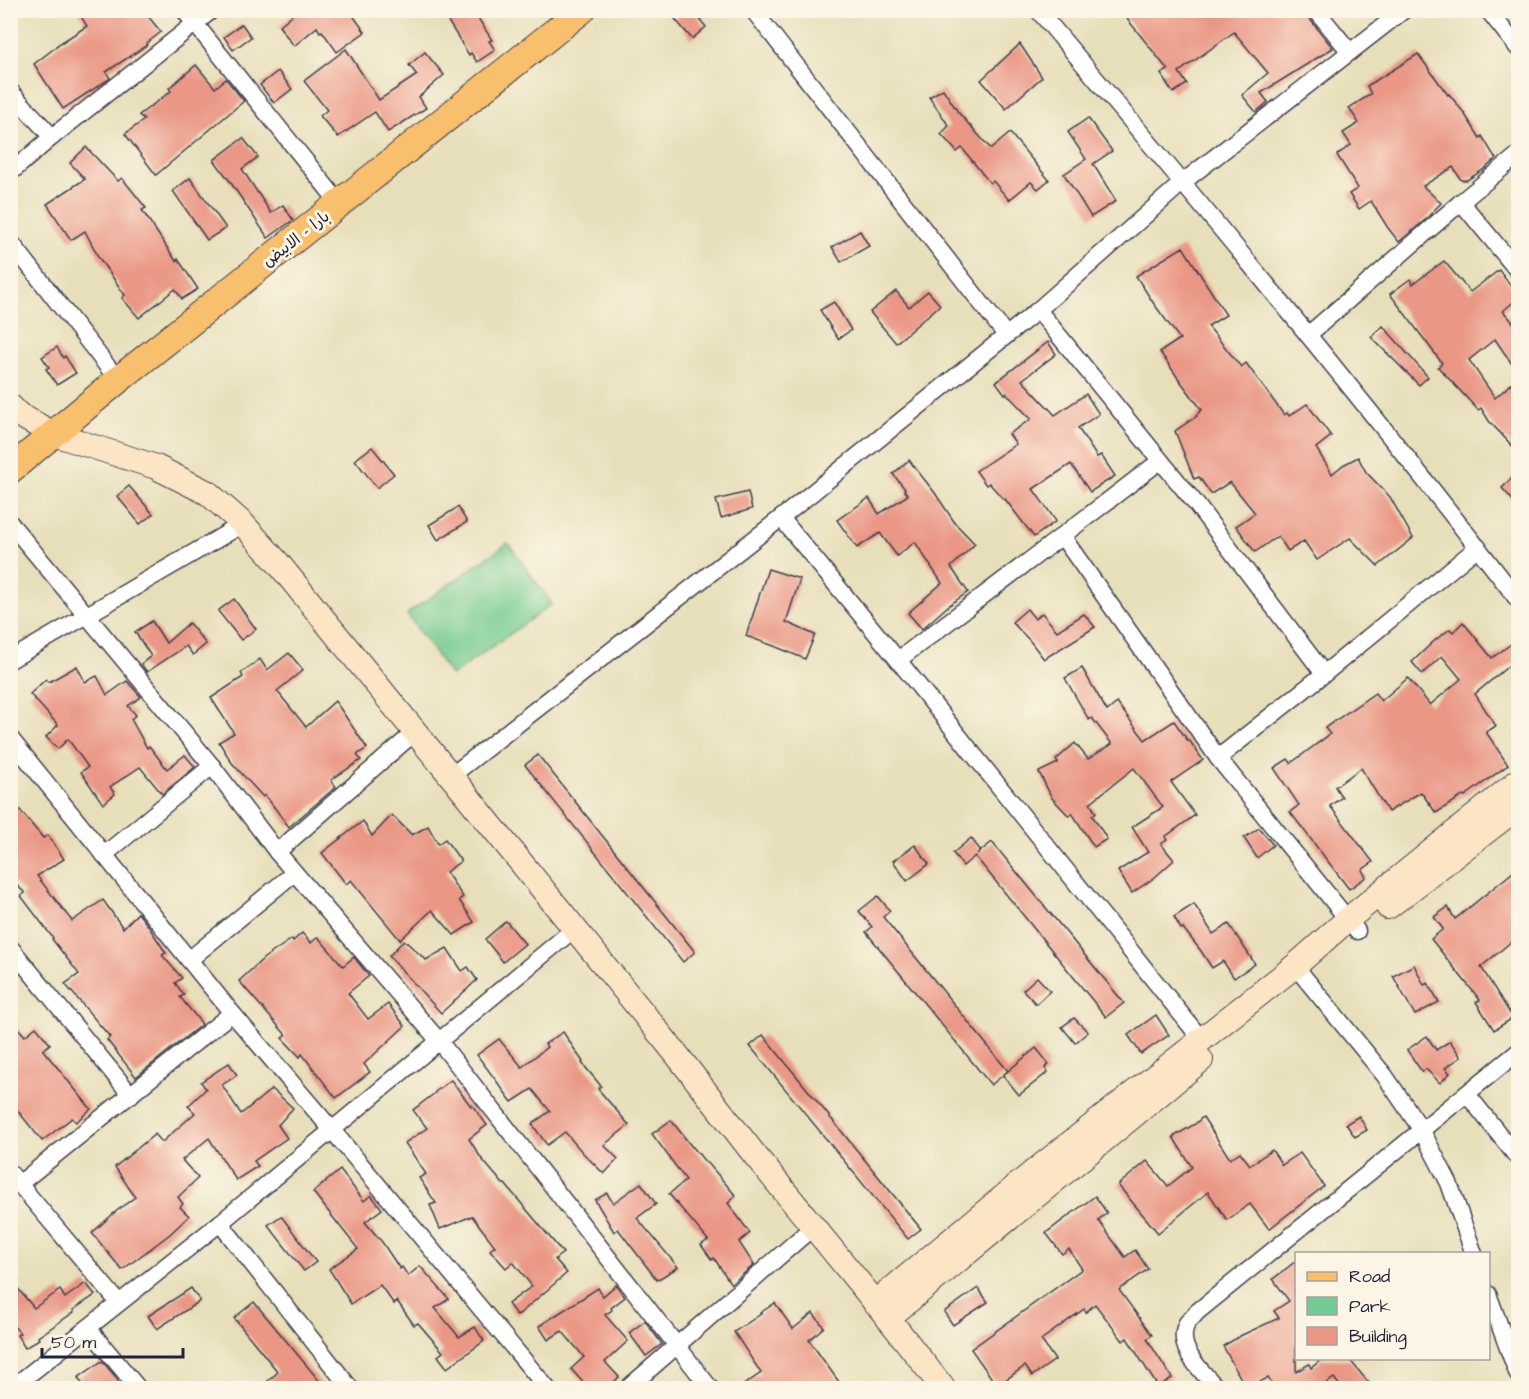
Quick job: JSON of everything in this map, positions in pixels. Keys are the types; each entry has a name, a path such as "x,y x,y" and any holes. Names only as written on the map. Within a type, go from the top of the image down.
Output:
{"main road":[{"name":"بارا - الابيض","path":"10,470 118,380 582,10"}],"street":[{"path":"10,172 189,17 212,10"},
{"path":"753,10 1006,335"},
{"path":"1038,10 1308,335 1518,600"},
{"path":"1316,10 1350,52"},
{"path":"451,776 781,518 1038,309 1183,182 1404,10"},
{"path":"1488,10 1518,48"},
{"path":"189,17 340,204"},
{"path":"10,91 52,137"},
{"path":"1308,335 1518,155"},
{"path":"1461,202 1518,271"},
{"path":"10,241 118,380"},
{"path":"1038,309 1196,504 1324,674"},
{"path":"10,406 19,415 54,434 156,467 208,493 243,524 451,776 943,1389"},
{"path":"898,660 1160,461"},
{"path":"781,518 898,660 1201,1039"},
{"path":"10,523 212,766 294,873 439,1041 710,1389"},
{"path":"10,660 243,524"},
{"path":"1062,536 1218,758 1352,926"},
{"path":"1218,758 1478,547"},
{"path":"277,852 415,732"},
{"path":"10,738 232,1013 547,1389"},
{"path":"104,855 212,766"},
{"path":"881,1311 1299,971 1518,781"},
{"path":"1352,926 1518,807"},
{"path":"189,960 294,873"},
{"path":"13,1383 88,1328 220,1223 574,930"},
{"path":"10,947 131,1095"},
{"path":"881,1311 1031,1174 1201,1039 1299,971"},
{"path":"1299,971 1385,1076 1422,1129 1449,1183 1473,1252"},
{"path":"119,1303 15,1178 131,1095 232,1013"},
{"path":"1217,1389 1186,1349 1184,1336 1187,1324 1197,1312 1518,1052"},
{"path":"1467,1094 1518,1158"},
{"path":"220,1223 350,1389"},
{"path":"628,1389 813,1227"},
{"path":"1490,1299 1518,1375"},
{"path":"88,1328 138,1389"}],"green space":[{"path":"508,543 552,604 451,676 407,614"}],"building":[{"path":"77,10 143,10 161,32 147,45 106,72 110,78 63,109 34,64 56,46 87,26"},
{"path":"298,10 349,10 365,32 337,52 317,27 294,46 279,26"},
{"path":"441,10 473,10 492,40 489,41 495,50 477,62 471,53 469,55"},
{"path":"685,10 692,10 706,27 692,39 675,19"},
{"path":"1120,10 1306,10 1308,17 1333,48 1261,93 1268,102 1256,112 1242,95 1268,73 1234,32 1179,72 1187,84 1173,93 1161,74 1168,70"},
{"path":"242,24 251,37 233,50 224,37"},
{"path":"1020,44 1042,77 1006,109 981,80"},
{"path":"346,49 379,100 417,75 409,65 425,52 444,75 419,97 426,108 388,132 375,112 338,137 320,116 327,110 304,81"},
{"path":"1418,54 1464,113 1480,138 1482,136 1496,159 1467,180 1461,180 1453,167 1423,186 1441,203 1399,242 1371,201 1359,209 1349,194 1358,188 1337,155 1351,145 1343,133 1359,123 1349,108 1371,94 1367,86"},
{"path":"196,65 215,88 226,79 244,101 156,175 125,134 144,120 139,115 171,91 169,88"},
{"path":"278,71 292,89 274,103 260,85"},
{"path":"943,89 958,112 991,149 1010,133 1049,180 1038,189 1031,182 1009,200 993,181 990,183 962,148 957,152 941,134 949,126 929,97"},
{"path":"1088,118 1112,151 1093,164 1116,201 1091,217 1064,174 1086,159 1068,132"},
{"path":"243,138 258,157 242,169 271,213 283,205 293,220 268,238 214,160"},
{"path":"86,147 118,181 122,178 146,208 142,210 198,289 182,299 175,289 139,318 122,298 125,295 99,258 85,231 71,240 47,204 85,179 70,163"},
{"path":"190,178 226,228 207,240 173,191"},
{"path":"860,231 869,246 841,262 832,247"},
{"path":"1183,247 1226,315 1208,326 1241,367 1246,363 1284,415 1287,413 1289,416 1307,404 1331,436 1316,448 1332,474 1358,457 1366,472 1390,497 1413,538 1378,566 1350,538 1317,560 1304,541 1288,551 1278,536 1255,552 1236,526 1255,513 1230,482 1211,494 1199,477 1194,479 1175,431 1202,410 1160,352 1180,339 1136,276"},
{"path":"1444,261 1470,292 1499,270 1518,296 1503,311 1518,328 1518,373 1495,339 1469,360 1495,398 1518,378 1518,452 1489,421 1481,408 1478,410 1438,367 1442,363 1390,294 1410,279 1413,284"},
{"path":"896,291 909,307 928,291 940,305 896,343 870,312"},
{"path":"834,302 851,330 838,339 820,310"},
{"path":"1383,326 1428,377 1419,385 1371,337"},
{"path":"1048,342 1056,354 1022,380 1055,415 1086,394 1099,414 1078,428 1097,457 1101,455 1115,476 1090,492 1071,464 1033,489 1056,521 1034,537 1005,499 989,483 986,485 976,471 1016,444 1009,434 1031,419 996,382"},
{"path":"57,347 76,373 57,385 46,369 49,367 42,357"},
{"path":"372,447 394,474 377,488 355,460"},
{"path":"909,460 955,523 975,544 951,567 968,592 922,629 908,613 942,583 915,542 897,556 880,533 857,548 837,520 869,498 879,514 908,495 893,474"},
{"path":"1518,472 1518,506 1502,488"},
{"path":"129,486 153,514 140,524 117,496"},
{"path":"748,492 752,509 721,518 716,500"},
{"path":"458,507 467,522 438,540 429,525"},
{"path":"768,569 800,579 786,622 815,635 805,659 746,636"},
{"path":"234,599 256,629 241,640 218,611"},
{"path":"1027,609 1035,619 1042,613 1057,631 1084,614 1095,627 1044,659 1012,622"},
{"path":"152,621 166,643 189,623 206,644 193,655 186,646 147,672 141,664 151,656 135,632"},
{"path":"1463,622 1492,658 1511,644 1518,655 1518,658 1475,694 1496,726 1486,732 1508,765 1465,796 1436,813 1421,792 1388,812 1361,768 1335,787 1342,797 1330,806 1373,862 1362,870 1366,877 1349,889 1290,812 1299,805 1274,768 1288,759 1291,763 1330,734 1325,728 1375,693 1381,701 1408,678 1430,705 1461,679 1442,656 1422,674 1412,662 1433,642 1450,629 1453,632"},
{"path":"289,653 303,670 277,691 306,727 335,701 367,748 357,755 361,760 331,780 336,787 289,827 265,795 263,797 232,763 219,742 234,733 211,698 243,677 241,673 260,659 267,670"},
{"path":"77,666 85,682 97,676 107,695 127,681 141,697 128,706 136,715 131,719 147,748 149,746 167,769 185,755 195,767 162,794 140,767 110,787 115,794 103,804 81,772 88,767 68,739 58,749 46,737 58,725 30,694 46,679 49,682"},
{"path":"1082,668 1107,711 1117,703 1145,740 1174,721 1203,760 1171,782 1195,815 1165,837 1167,840 1161,844 1174,860 1132,893 1118,871 1148,852 1132,827 1163,807 1134,768 1090,803 1096,813 1092,815 1107,839 1094,847 1072,813 1069,816 1052,798 1039,772 1058,763 1056,760 1075,743 1088,759 1112,744 1092,718 1089,720 1065,678"},
{"path":"538,755 695,952 683,962 525,765"},
{"path":"10,798 43,838 48,835 64,859 37,876 72,921 103,900 123,928 138,913 166,953 162,955 182,978 175,983 184,995 180,997 202,1024 136,1077 107,1040 110,1037 65,984 79,974 21,896 25,893 10,879"},
{"path":"392,815 412,835 428,826 438,844 445,839 461,861 446,872 463,897 459,900 474,922 454,935 432,910 400,940 351,880 346,884 322,853 363,821 372,836"},
{"path":"1259,828 1273,845 1257,858 1244,838"},
{"path":"971,838 981,851 992,842 1124,1003 1106,1017 975,856 963,866 953,853"},
{"path":"915,845 929,864 907,881 893,861"},
{"path":"1518,868 1518,936 1481,967 1513,1018 1494,1030 1476,1002 1480,1000 1431,939 1443,929 1434,917 1448,907 1455,919"},
{"path":"878,896 890,911 883,917 1008,1071 991,1085 866,932 872,927 859,911"},
{"path":"1194,904 1213,934 1229,924 1255,964 1234,978 1223,961 1212,968 1174,917"},
{"path":"506,921 525,944 503,962 485,939"},
{"path":"302,933 311,943 318,937 343,966 354,957 369,976 348,993 368,1019 388,1004 405,1026 364,1064 370,1072 336,1098 302,1054 300,1057 282,1038 286,1035 239,981 264,958"},
{"path":"404,940 426,960 447,948 462,971 468,967 477,980 441,1013 389,956"},
{"path":"1414,965 1424,985 1428,983 1439,1002 1415,1015 1393,976"},
{"path":"1037,977 1050,991 1036,1004 1023,990"},
{"path":"1156,1015 1169,1035 1141,1054 1128,1035"},
{"path":"1074,1018 1088,1032 1075,1043 1062,1027"},
{"path":"10,1019 25,1036 36,1027 50,1044 43,1050 91,1109 76,1122 72,1118 42,1141 18,1111 10,1117"},
{"path":"563,1032 582,1063 601,1086 598,1089 629,1125 604,1145 618,1159 604,1174 565,1132 547,1145 532,1124 550,1111 532,1089 512,1102 477,1055 499,1039 522,1067 547,1047 545,1044"},
{"path":"763,1035 921,1229 908,1239 750,1046"},
{"path":"1427,1036 1436,1050 1450,1041 1461,1057 1445,1068 1450,1073 1440,1083 1426,1069 1422,1072 1407,1050"},
{"path":"1036,1048 1049,1064 1045,1068 1048,1072 1019,1095 1003,1075"},
{"path":"229,1063 237,1075 222,1085 241,1114 272,1089 293,1108 278,1125 287,1138 254,1161 258,1166 236,1180 209,1138 182,1160 198,1178 178,1197 183,1204 180,1207 189,1216 170,1234 122,1270 92,1233 135,1197 115,1167 155,1134 162,1142 195,1113 188,1106 206,1089 201,1082"},
{"path":"451,1080 487,1125 469,1139 481,1158 563,1253 555,1259 567,1273 517,1316 508,1304 532,1286 513,1262 506,1268 490,1250 495,1246 472,1216 440,1229 430,1205 436,1203 419,1178 426,1174 405,1143 427,1128 413,1110"},
{"path":"1359,1116 1367,1130 1355,1137 1346,1124"},
{"path":"1203,1117 1230,1159 1240,1152 1250,1165 1272,1150 1282,1165 1300,1153 1324,1186 1269,1229 1250,1204 1227,1220 1208,1192 1158,1233 1118,1185 1147,1161 1168,1186 1192,1167 1173,1137"},
{"path":"671,1120 736,1196 728,1203 750,1233 739,1242 754,1265 731,1284 714,1258 712,1260 701,1245 708,1240 669,1194 686,1180 652,1134"},
{"path":"340,1170 364,1201 371,1195 382,1209 365,1222 400,1269 402,1267 408,1276 420,1266 449,1299 435,1308 459,1337 475,1327 484,1341 447,1368 438,1356 443,1352 418,1323 414,1325 397,1301 394,1304 380,1285 351,1304 329,1269 358,1249 313,1192"},
{"path":"641,1183 656,1204 637,1218 678,1267 657,1280 618,1229 614,1232 595,1200 607,1193 613,1203"},
{"path":"1095,1196 1107,1213 1098,1220 1125,1257 1135,1250 1148,1269 1119,1290 1152,1335 1147,1339 1172,1378 1158,1387 1127,1338 1123,1341 1095,1304 1086,1312 1084,1309 1041,1340 1055,1360 1032,1376 1025,1366 997,1386 971,1349 1082,1269 1069,1249 1062,1254 1046,1233"},
{"path":"281,1216 316,1262 304,1271 268,1225"},
{"path":"1295,1262 1296,1372 1309,1364 1311,1368 1321,1360 1350,1360 1374,1389 1342,1389 1334,1378 1318,1389 1269,1389 1273,1386 1268,1378 1246,1388 1223,1346 1279,1318 1274,1311 1289,1301 1273,1279"},
{"path":"10,1279 34,1308 60,1290 65,1298 86,1283 95,1295 25,1348 17,1335 20,1333 10,1322"},
{"path":"616,1285 625,1297 605,1315 628,1341 605,1362 619,1377 607,1389 589,1389 571,1369 584,1357 562,1331 548,1340 539,1326 598,1288 603,1296"},
{"path":"191,1288 200,1301 157,1329 148,1316"},
{"path":"978,1288 988,1302 953,1325 944,1312"},
{"path":"254,1302 326,1389 259,1389 278,1372 234,1318"},
{"path":"775,1303 793,1329 813,1313 824,1327 809,1340 844,1389 738,1389 761,1373 734,1332"},
{"path":"645,1321 662,1344 646,1356 629,1333"},
{"path":"102,1361 123,1389 86,1389 78,1378"}]}
